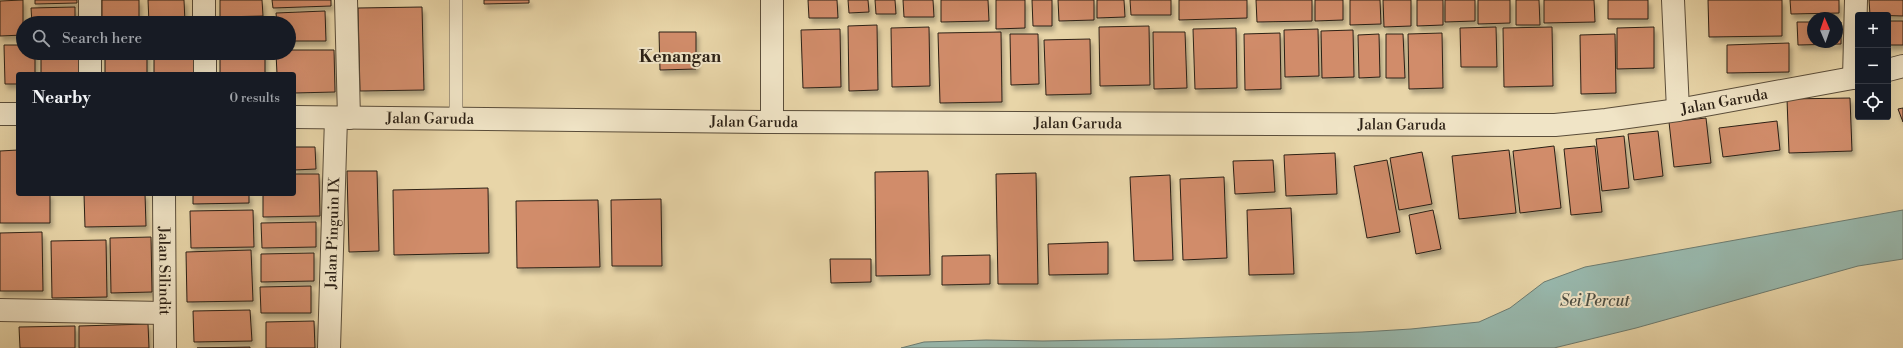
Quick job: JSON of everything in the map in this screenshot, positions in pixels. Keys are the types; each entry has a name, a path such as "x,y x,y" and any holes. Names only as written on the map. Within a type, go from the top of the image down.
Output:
{"street":[{"path":"90,0 90,16"},
{"path":"204,0 204,16"},
{"name":"Jalan Pinguin IX","path":"330,348 342,118 346,0"},
{"path":"772,0 772,122"},
{"path":"1673,0 1678,110"},
{"path":"1856,0 1856,48"},
{"path":"90,60 90,72"},
{"path":"205,60 205,72"},
{"path":"1891,69 1903,66"},
{"name":"Jalan Garuda","path":"296,117 772,122 1555,125 1606,120 1678,110 1855,78"},
{"path":"0,114 16,114"},
{"name":"Jalan Silindit","path":"164,196 165,348"},
{"path":"0,328 0,310 164,313"}],"lane":[{"path":"456,0 456,119"}],"water":[{"name":"Sei Percut","path":"1903,210 1903,259 1858,266 1636,328 1554,348 901,348 924,342 986,340 1043,341 1167,339 1362,332 1479,322 1510,308 1544,282 1585,267"}],"building":[{"path":"23,0 23,16 16,16 16,35 0,36 0,1"},
{"path":"35,0 77,0 77,3 35,4"},
{"path":"102,0 139,0 139,16 102,16"},
{"path":"148,0 184,0 185,16 149,16"},
{"path":"220,0 262,0 263,16 220,16"},
{"path":"272,0 331,0 331,6 273,8"},
{"path":"484,0 529,0 529,3 484,4"},
{"path":"808,0 837,0 838,18 809,18"},
{"path":"848,0 868,0 869,12 849,13"},
{"path":"875,0 895,0 896,14 876,14"},
{"path":"903,0 933,0 934,17 904,17"},
{"path":"941,0 988,0 989,21 941,22"},
{"path":"996,0 1025,0 1025,28 996,29"},
{"path":"1032,0 1052,0 1052,26 1033,26"},
{"path":"1058,0 1094,0 1094,20 1059,21"},
{"path":"1097,0 1124,0 1125,17 1097,18"},
{"path":"1130,0 1171,0 1171,15 1131,15"},
{"path":"1179,0 1247,0 1247,18 1179,20"},
{"path":"1256,0 1312,0 1312,21 1257,22"},
{"path":"1315,0 1343,0 1343,20 1315,21"},
{"path":"1350,0 1380,0 1381,24 1350,25"},
{"path":"1383,0 1411,0 1411,26 1384,27"},
{"path":"1417,0 1443,0 1443,25 1417,26"},
{"path":"1445,0 1475,0 1475,21 1445,22"},
{"path":"1478,0 1510,0 1510,23 1478,24"},
{"path":"1516,0 1539,0 1540,25 1516,25"},
{"path":"1544,0 1594,0 1595,22 1544,23"},
{"path":"1608,0 1648,0 1648,19 1608,19"},
{"path":"1708,0 1782,0 1782,36 1709,37"},
{"path":"1790,0 1839,0 1839,12 1807,12 1807,14 1791,14"},
{"path":"1869,0 1903,0 1903,16 1891,16 1891,12 1870,12"},
{"path":"75,7 75,16 32,16 31,8"},
{"path":"422,7 424,90 360,91 358,8"},
{"path":"325,11 326,41 296,41 296,16 276,16 276,13"},
{"path":"1891,21 1903,21 1903,45 1891,45"},
{"path":"1797,22 1807,22 1807,45 1798,45"},
{"path":"877,25 878,90 849,91 848,26"},
{"path":"1149,26 1150,85 1100,86 1099,27"},
{"path":"929,27 930,86 892,87 891,28"},
{"path":"1496,27 1497,67 1461,67 1460,28"},
{"path":"1552,27 1553,86 1504,87 1503,28"},
{"path":"1654,27 1654,68 1617,69 1617,28"},
{"path":"1236,28 1237,88 1195,89 1193,29"},
{"path":"840,29 841,87 803,88 801,30"},
{"path":"1318,29 1319,76 1285,77 1284,30"},
{"path":"1353,30 1354,77 1322,78 1321,31"},
{"path":"659,32 696,32 696,69 660,70"},
{"path":"1001,32 1002,102 940,103 938,33"},
{"path":"1153,32 1185,32 1187,88 1154,89"},
{"path":"1280,33 1281,89 1245,90 1244,34"},
{"path":"1442,33 1443,88 1409,89 1408,34"},
{"path":"1010,34 1038,34 1039,84 1011,85"},
{"path":"1379,34 1380,77 1359,78 1358,35"},
{"path":"1386,34 1403,34 1405,78 1386,78"},
{"path":"1615,34 1616,93 1581,94 1580,35"},
{"path":"1090,39 1091,94 1046,95 1044,40"},
{"path":"1789,43 1789,72 1727,73 1727,45"},
{"path":"4,45 16,45 16,60 35,60 35,72 16,72 16,84 5,84"},
{"path":"296,50 334,50 335,92 296,93 296,72 277,72 276,60 296,60"},
{"path":"41,60 82,60 82,72 41,72"},
{"path":"105,60 147,60 147,72 105,72"},
{"path":"154,60 196,60 196,72 154,72"},
{"path":"220,60 265,60 265,72 220,72"},
{"path":"1850,98 1852,151 1789,153 1787,99"},
{"path":"1903,108 1903,122 1898,109"},
{"path":"1706,118 1711,163 1674,167 1669,122"},
{"path":"1777,121 1780,150 1723,157 1719,128"},
{"path":"1658,131 1663,176 1634,180 1628,134"},
{"path":"1624,136 1629,188 1602,191 1596,139"},
{"path":"1554,146 1561,208 1520,213 1513,151"},
{"path":"1595,146 1602,212 1571,215 1564,149"},
{"path":"296,147 315,147 316,169 296,170"},
{"path":"16,150 16,196 50,196 50,223 0,223 0,151"},
{"path":"1509,150 1516,213 1459,219 1452,156"},
{"path":"1422,152 1432,204 1399,210 1390,158"},
{"path":"1335,153 1337,194 1286,196 1284,155"},
{"path":"1273,160 1275,192 1235,194 1233,161"},
{"path":"1387,160 1400,232 1367,238 1354,166"},
{"path":"347,171 377,171 379,251 349,252"},
{"path":"928,171 930,275 876,276 875,172"},
{"path":"1036,173 1038,284 998,284 996,174"},
{"path":"296,174 319,174 320,216 263,217 263,196 296,196"},
{"path":"1170,175 1173,260 1134,261 1130,177"},
{"path":"1224,177 1227,258 1183,260 1180,179"},
{"path":"488,188 489,253 394,255 393,190"},
{"path":"84,196 145,196 146,226 85,227"},
{"path":"193,196 249,196 249,203 193,204"},
{"path":"661,199 662,266 612,266 611,200"},
{"path":"598,200 600,267 517,268 516,201"},
{"path":"1291,208 1294,274 1249,275 1247,210"},
{"path":"253,210 254,247 191,248 190,211"},
{"path":"1433,210 1441,249 1416,254 1409,215"},
{"path":"316,222 316,247 262,248 261,223"},
{"path":"42,232 43,291 0,291 0,233"},
{"path":"151,237 152,292 111,293 110,238"},
{"path":"106,240 107,297 52,298 51,241"},
{"path":"1108,242 1108,274 1049,275 1048,244"},
{"path":"251,250 253,301 187,302 186,252"},
{"path":"314,253 314,281 261,282 261,254"},
{"path":"990,255 990,284 942,285 942,256"},
{"path":"830,259 871,259 871,282 831,283"},
{"path":"311,286 311,313 261,313 260,287"},
{"path":"250,310 252,341 194,342 193,311"},
{"path":"314,321 315,348 266,348 266,322"},
{"path":"148,324 149,348 79,348 79,326"},
{"path":"75,326 75,348 20,348 19,327"},
{"path":"250,347 250,348 197,348"}],"district":[{"name":"Kenangan","path":"680,57"}]}
